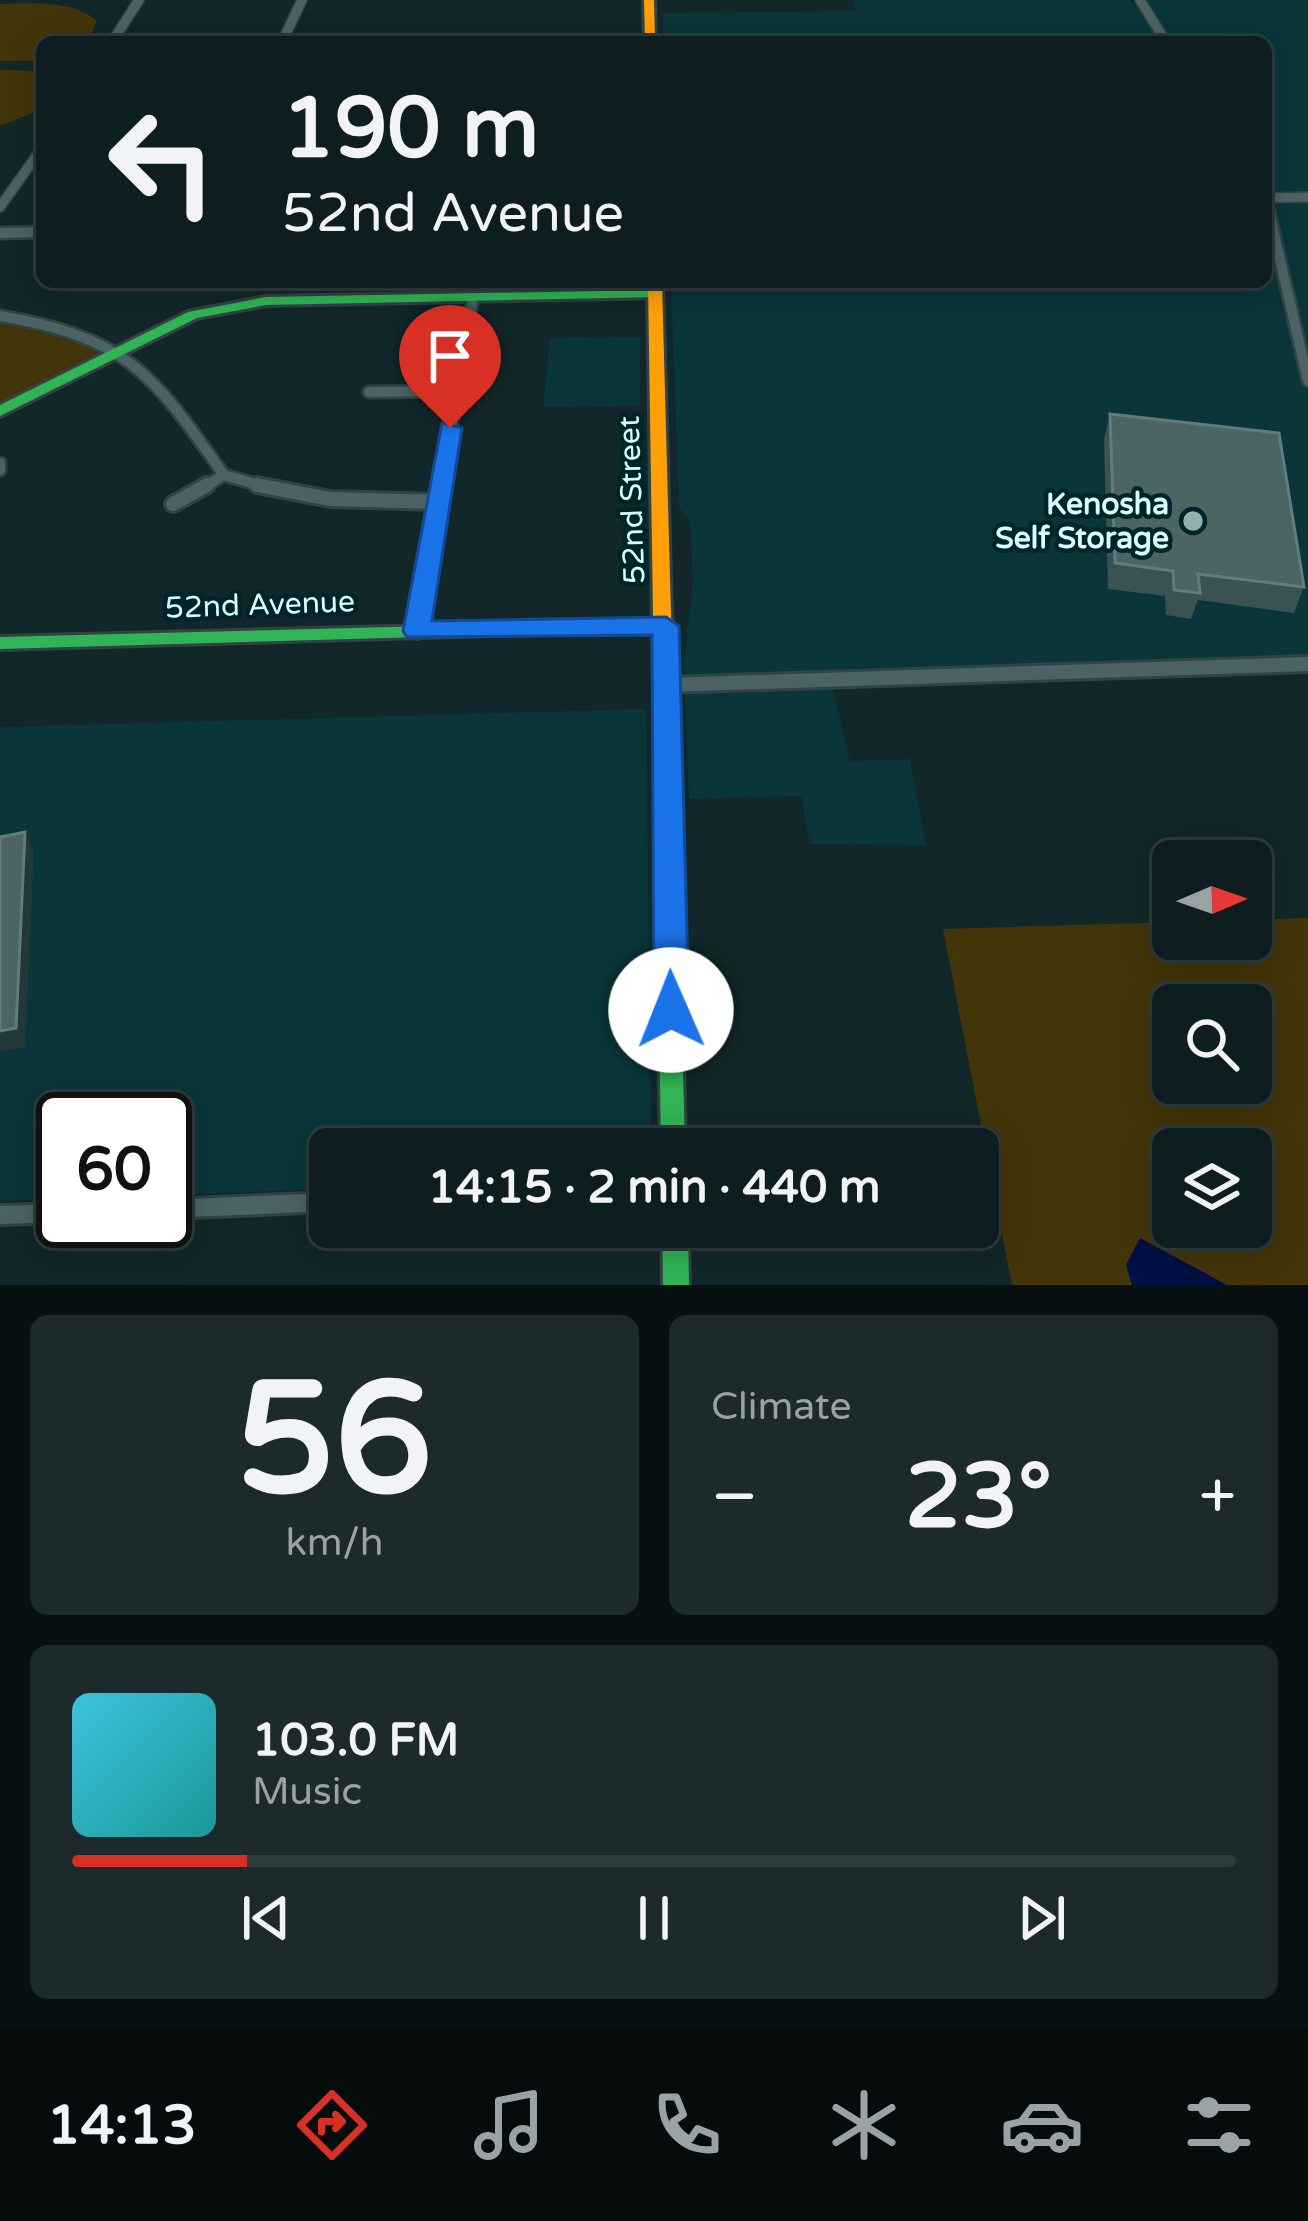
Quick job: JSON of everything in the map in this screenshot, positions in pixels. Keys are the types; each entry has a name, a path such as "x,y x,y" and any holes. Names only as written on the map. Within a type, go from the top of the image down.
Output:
{"street":[{"path":"116,36 139,0"},
{"path":"285,36 302,0"},
{"path":"649,0 650,36"},
{"path":"1139,0 1162,36"},
{"path":"0,207 36,156"},
{"path":"1272,198 1308,197"},
{"path":"1272,224 1308,381"},
{"path":"0,233 36,232"},
{"path":"0,411 193,315 266,301 472,298 655,288"},
{"name":"52nd Street","path":"655,288 668,685 673,1128"},
{"path":"417,631 472,298"},
{"path":"0,316 62,327 121,349 168,392 224,475 280,494 373,504 438,502"},
{"path":"369,392 456,391"},
{"path":"173,505 224,475"},
{"name":"52nd Avenue","path":"0,643 666,626"},
{"path":"668,685 1308,664"},
{"path":"192,1208 309,1203"},
{"path":"0,1215 36,1214"},
{"path":"675,1248 676,1285"}],"shaded area":[{"path":"853,0 1131,0 1136,7 1151,7 1148,0 1308,0 1308,656 829,671 850,761 910,759 926,845 810,844 801,796 689,799 684,662 693,582 690,521 679,508 671,288 1272,288 1272,36 663,36 662,13 856,11"},
{"path":"0,4 64,6 97,21 90,36 36,36 36,61 0,61"},
{"path":"0,70 36,71 36,111 0,126"},
{"path":"0,319 42,327 105,351 0,406"},
{"path":"640,337 640,406 543,407 550,338"},
{"path":"646,709 651,1128 309,1128 309,1190 192,1194 192,1092 36,1092 36,1200 0,1201 0,727"},
{"path":"1308,918 1308,1285 1012,1285 999,1218 999,1128 982,1128 943,929 1152,923 1152,960 1272,960 1272,919"},
{"path":"1140,1238 1227,1285 1132,1285 1126,1265"}],"building":[{"name":"Kenosha Self Storage","path":"1110,414 1279,433 1304,587 1198,574 1200,593 1174,590 1173,571 1115,563"},
{"path":"25,832 16,1028 0,1031 0,837"}],"traffic: fast":[{"path":"0,411 193,315 266,301 655,294"},
{"path":"0,643 666,626"},
{"path":"669,947 673,1128"},
{"path":"675,1248 676,1285"}],"traffic: slow":[{"path":"649,0 650,36"},
{"path":"655,288 669,947"}],"place":[{"name":"Kenosha Self Storage","path":"1193,521"}],"route":[{"path":"450,428 417,631 666,626 671,1010"}]}
